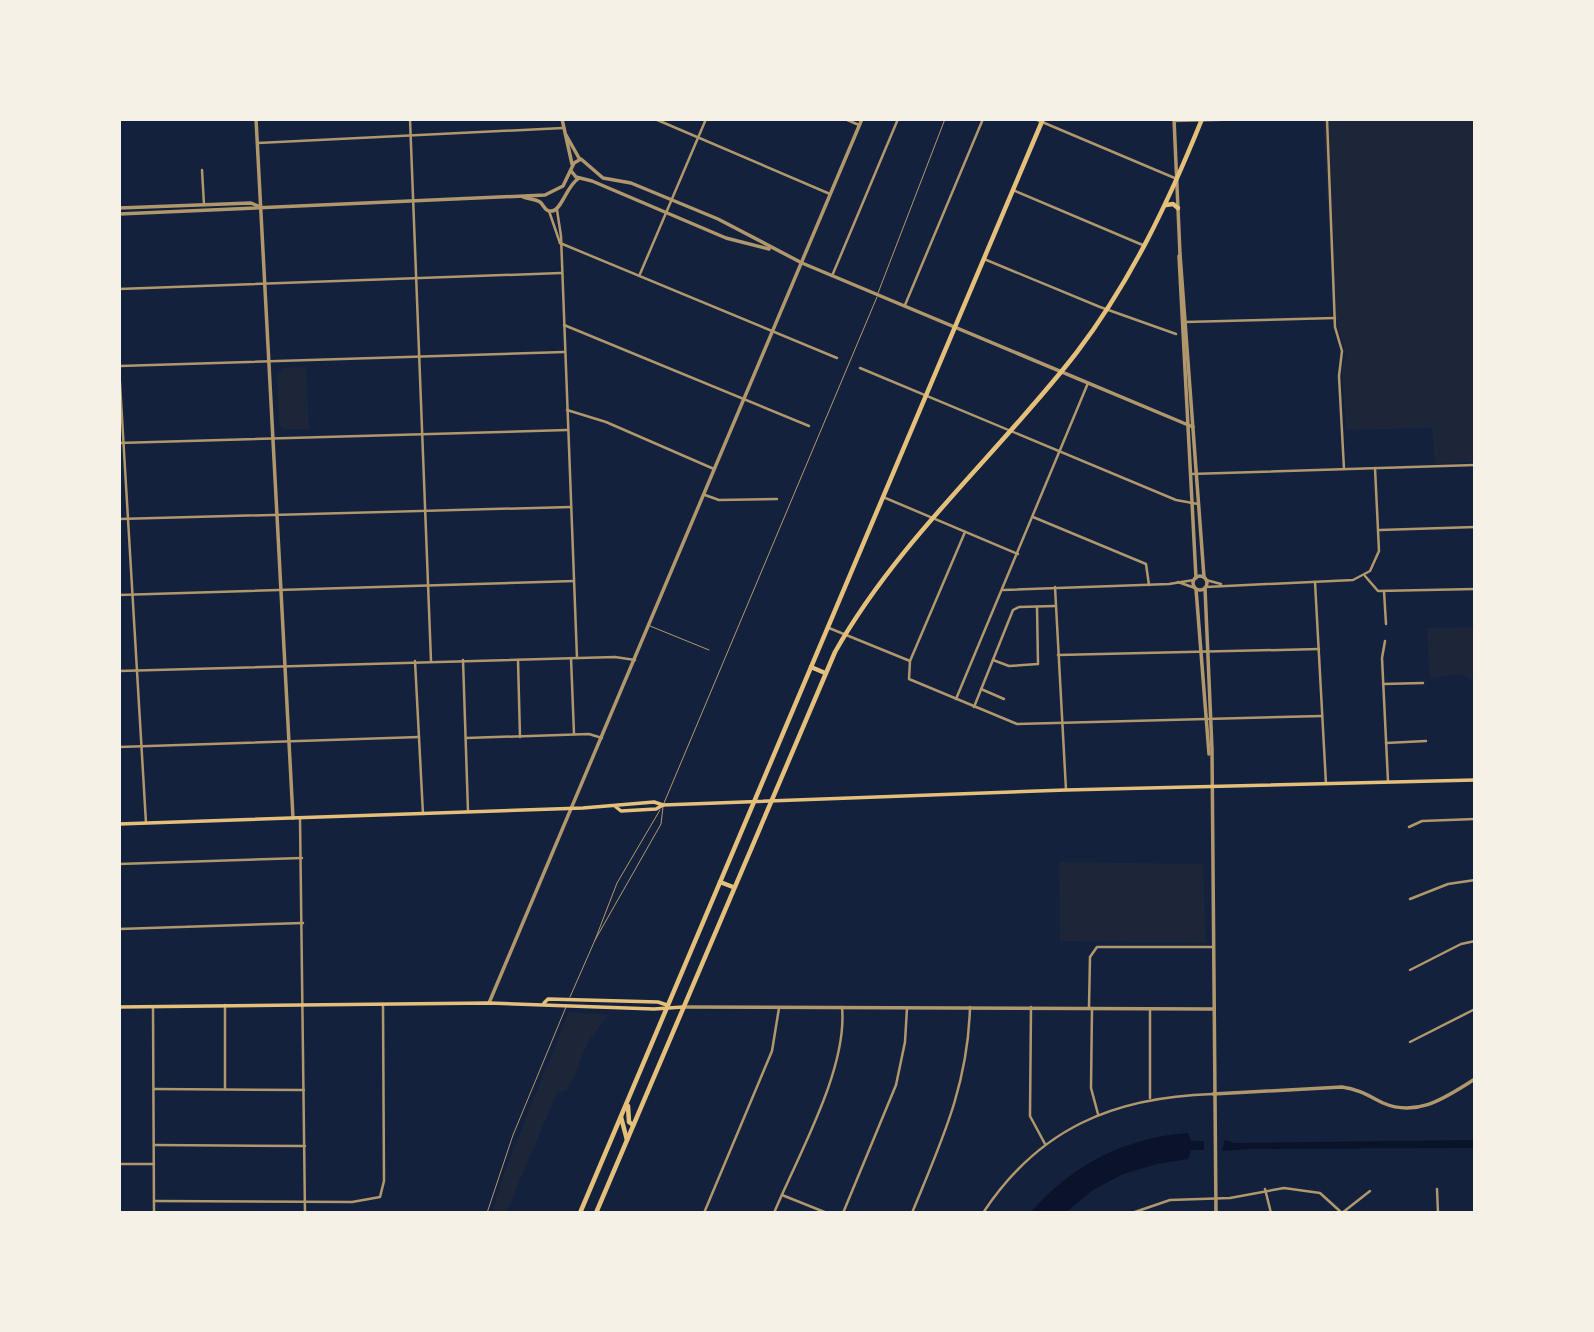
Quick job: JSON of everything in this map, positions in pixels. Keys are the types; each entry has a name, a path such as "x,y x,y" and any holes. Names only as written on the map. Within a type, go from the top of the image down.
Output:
{"highway":[{"path":"580,1213 1042,120"},
{"path":"596,1213 769,803 825,673 845,634 887,571 1061,371 1107,309 1145,246 1202,120"},
{"path":"1165,205 1173,204 1178,208"},
{"path":"811,667 825,673"},
{"path":"720,882 733,887"},
{"path":"628,1101 629,1122 634,1125"},
{"path":"621,1117 627,1141"}],"main road":[{"path":"119,824 572,808 617,807 621,811 656,809 663,805 1066,790 1475,780"},
{"path":"544,1003 548,999 569,999 658,1002 668,1006"},
{"path":"119,1007 489,1003 654,1009 683,1006"}],"street":[{"path":"256,119 293,818"},
{"path":"410,119 431,661"},
{"path":"562,119 572,167 581,178 726,238 774,251 1191,426"},
{"path":"655,119 830,194"},
{"path":"640,275 706,119"},
{"path":"845,119 859,125"},
{"path":"489,1003 862,119"},
{"path":"832,276 898,119"},
{"path":"905,305 983,119"},
{"path":"1035,119 1177,179"},
{"path":"1216,1213 1212,787 1207,749 1204,651 1195,579 1195,504 1174,120 1253,119"},
{"path":"1327,119 1335,318 1342,351 1339,376 1344,469"},
{"path":"258,143 564,130"},
{"path":"564,130 575,154 589,163 590,169 603,178 631,183 739,229 774,251"},
{"path":"119,214 545,195 554,192 566,182 572,167 581,159"},
{"path":"577,658 557,210 567,188 590,169"},
{"path":"202,170 204,211"},
{"path":"1013,190 1145,246"},
{"path":"554,192 562,202"},
{"path":"542,204 545,195"},
{"path":"521,197 542,204 549,211 560,243 837,358"},
{"path":"119,208 251,203 260,207"},
{"path":"549,211 557,210"},
{"path":"984,259 1176,334"},
{"path":"119,289 561,273"},
{"path":"1184,322 1335,318"},
{"path":"564,326 809,426"},
{"path":"146,823 119,367 564,352"},
{"path":"860,368 1195,504"},
{"path":"956,699 1088,383"},
{"path":"567,410 634,434 714,469"},
{"path":"119,443 568,430"},
{"path":"1193,473 1475,465"},
{"path":"1178,582 1196,589 1224,584 1349,581 1365,576 1378,555 1375,468"},
{"path":"705,495 719,500 777,499"},
{"path":"883,498 1018,554"},
{"path":"1195,504 1205,579 1204,651"},
{"path":"119,519 571,507"},
{"path":"1033,517 1146,564 1149,569 1149,584"},
{"path":"1379,530 1475,527"},
{"path":"965,532 910,661 909,679 1017,724 1322,716"},
{"path":"1365,576 1373,588 1384,591 1475,589"},
{"path":"1003,590 1149,584 1195,579 1224,584"},
{"path":"119,596 574,581"},
{"path":"1315,582 1326,784"},
{"path":"1055,587 1066,790"},
{"path":"1384,591 1386,624"},
{"path":"974,707 1013,610 1056,606"},
{"path":"993,660 1009,666 1038,664 1037,607"},
{"path":"828,627 910,661"},
{"path":"1385,641 1382,652 1388,782"},
{"path":"1058,655 1319,649"},
{"path":"119,671 415,661 624,657 635,660"},
{"path":"571,658 574,734"},
{"path":"463,660 468,812"},
{"path":"517,660 520,737"},
{"path":"415,661 424,814"},
{"path":"1383,684 1423,683"},
{"path":"981,689 1004,699"},
{"path":"466,738 590,734 601,738"},
{"path":"119,747 419,737"},
{"path":"1387,743 1426,741"},
{"path":"300,818 305,1213"},
{"path":"1409,827 1422,821 1475,819"},
{"path":"119,864 302,858"},
{"path":"1410,899 1448,884 1475,880"},
{"path":"119,929 303,923"},
{"path":"1410,970 1461,944 1475,941"},
{"path":"1098,1114 1091,1088 1090,957 1096,948 1212,947"},
{"path":"154,1201 368,1202 380,1198 384,1185 383,1004"},
{"path":"225,1005 225,1089"},
{"path":"683,1006 1213,1009"},
{"path":"153,1007 154,1213"},
{"path":"774,1213 835,1068 842,1034 842,1007"},
{"path":"912,1213 956,1105 967,1055 970,1007"},
{"path":"1031,1007 1030,1116 1045,1144"},
{"path":"704,1213 772,1051 779,1008"},
{"path":"843,1213 896,1084 905,1042 907,1008"},
{"path":"1150,1009 1150,1098"},
{"path":"1410,1042 1475,1009"},
{"path":"983,1213 1008,1179 1045,1144 1098,1114 1150,1098 1342,1087 1361,1091 1394,1106 1415,1108 1437,1102 1475,1079"},
{"path":"153,1089 304,1090"},
{"path":"154,1145 305,1146"},
{"path":"119,1164 154,1164"},
{"path":"1265,1189 1271,1213"},
{"path":"1132,1213 1170,1200 1236,1197 1265,1189 1310,1189 1328,1198 1342,1213 1370,1191"},
{"path":"1437,1189 1437,1213"},
{"path":"782,1195 827,1213"}],"lane":[{"path":"487,1213 513,1135 569,999 622,873 663,805 878,294 946,119"},
{"path":"649,626 709,650"},
{"path":"595,940 656,833 664,817 663,805"}],"shaded area":[{"path":"1323,119 1475,119 1475,462 1435,464 1432,428 1346,430 1342,371 1345,352 1334,312"},
{"path":"306,367 309,429 283,429 279,424 277,374 284,368"},
{"path":"1475,627 1475,681 1459,674 1430,679 1427,628"},
{"path":"1059,862 1203,864 1206,943 1060,941"},
{"path":"569,1012 608,1015 588,1042 568,1090 557,1093 506,1213 492,1213 504,1173"},
{"path":"1188,1133 1191,1141 1204,1141 1204,1150 1191,1150 1188,1159 1123,1174 1093,1190 1065,1213 1030,1213 1064,1181 1101,1156 1142,1141"},
{"path":"1225,1140 1235,1143 1475,1140 1475,1148 1222,1151"}]}
